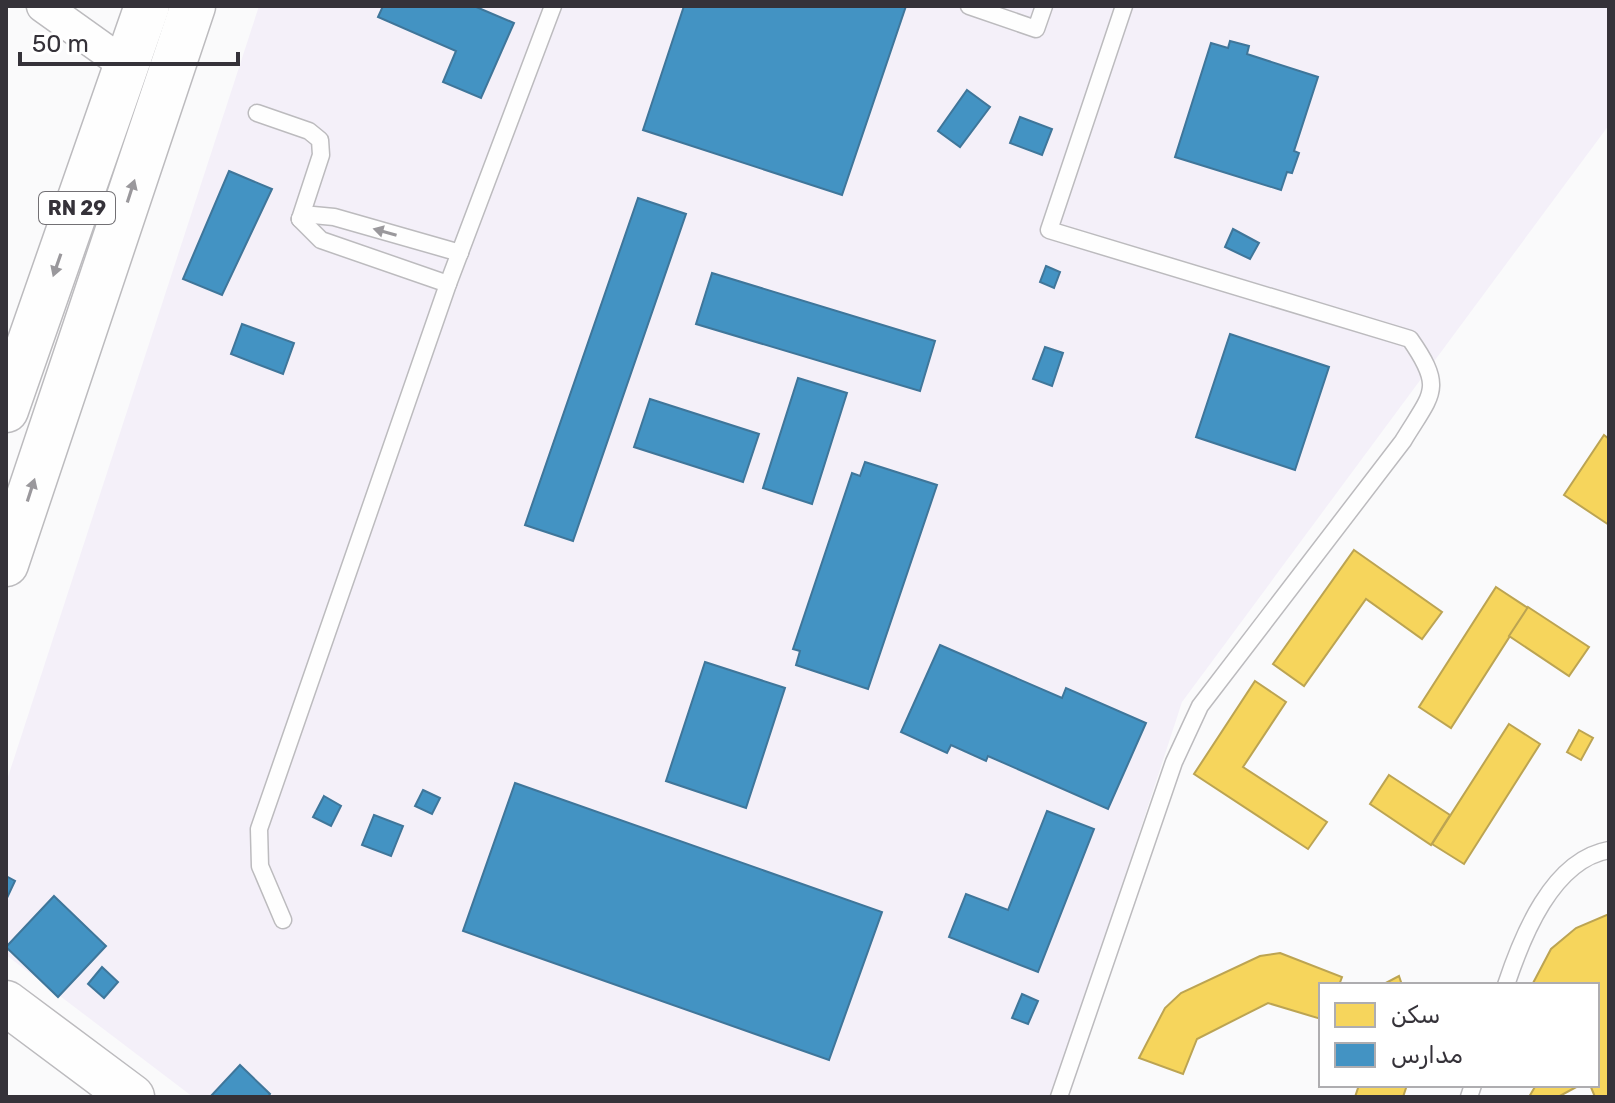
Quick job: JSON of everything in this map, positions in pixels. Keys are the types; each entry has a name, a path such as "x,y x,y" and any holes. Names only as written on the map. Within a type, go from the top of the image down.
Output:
{"main road":[{"name":"RN 29","path":"6,410 147,6"},
{"path":"6,564 193,6"},
{"path":"6,1003 132,1097"}],"street":[{"path":"43,6 127,66"}],"lane":[{"path":"283,920 260,866 259,829 448,284 553,6"},
{"path":"969,6 1036,29 1044,6"},
{"path":"1059,1097 1174,762 1200,706 1403,441 1430,396 1432,369 1410,339 1049,230 1124,6"},
{"path":"257,113 309,131 320,140 321,155 300,219"},
{"path":"300,219 334,217 460,253"},
{"path":"300,219 321,240 448,284"},
{"path":"1507,983 1522,938 1558,880 1600,851 1609,850"}],"shaded area":[{"path":"259,6 1609,6 1609,125 1182,702 1053,1097 193,1097 6,955 6,783"}],"building: سكن":[{"path":"1604,435 1609,439 1609,525 1564,495"},
{"path":"1354,550 1442,612 1422,639 1366,599 1304,686 1273,664"},
{"path":"1496,587 1528,608 1451,728 1419,707"},
{"path":"1528,607 1589,647 1569,676 1509,636"},
{"path":"1255,681 1286,702 1243,767 1327,822 1308,849 1194,774"},
{"path":"1509,724 1540,744 1464,864 1432,844"},
{"path":"1579,730 1593,738 1581,760 1567,752"},
{"path":"1389,775 1450,815 1431,845 1370,804"},
{"path":"1609,914 1609,1097 1595,1097 1591,1087 1599,1087 1599,983 1533,983 1551,949 1576,928"},
{"path":"1280,953 1342,977 1340,983 1319,983 1319,1018 1268,1003 1197,1039 1183,1074 1139,1058 1165,1008 1181,993 1260,956"},
{"path":"1399,976 1401,983 1386,983"},
{"path":"1358,1087 1406,1087 1403,1097 1355,1097"},
{"path":"1535,1087 1576,1087 1558,1097 1529,1097"}],"building: مدارس":[{"path":"383,6 474,6 514,23 481,98 443,82 456,51 378,17"},
{"path":"684,6 906,6 842,195 643,130"},
{"path":"1230,41 1249,46 1247,54 1318,77 1294,151 1299,153 1292,173 1287,172 1281,190 1175,157 1211,43 1228,48"},
{"path":"967,90 990,107 960,147 938,131"},
{"path":"1020,117 1052,129 1042,155 1010,143"},
{"path":"229,171 272,189 222,295 183,279"},
{"path":"638,198 686,214 573,541 525,525"},
{"path":"1233,229 1259,243 1250,259 1225,247"},
{"path":"1046,266 1060,272 1054,288 1040,282"},
{"path":"712,273 935,341 920,391 696,324"},
{"path":"242,324 294,343 283,374 231,354"},
{"path":"1230,334 1329,367 1295,470 1196,437"},
{"path":"1045,347 1063,353 1052,386 1033,379"},
{"path":"798,378 847,393 812,504 763,488"},
{"path":"650,399 759,434 743,482 634,447"},
{"path":"865,462 937,485 868,689 796,665 800,651 793,649 852,473 860,476"},
{"path":"940,645 1062,698 1066,688 1146,723 1108,809 988,756 986,761 951,745 947,753 901,732"},
{"path":"705,662 785,688 746,808 666,781"},
{"path":"515,783 882,912 829,1060 463,931"},
{"path":"423,790 440,798 432,814 415,806"},
{"path":"324,796 341,806 331,826 313,817"},
{"path":"1047,811 1094,829 1038,972 949,937 966,894 1008,910"},
{"path":"374,815 403,826 391,856 362,845"},
{"path":"6,876 15,881 6,900"},
{"path":"54,896 106,946 58,997 6,947"},
{"path":"102,967 118,982 104,998 88,984"},
{"path":"1022,994 1038,1001 1028,1024 1012,1018"},
{"path":"240,1065 270,1094 268,1097 210,1097"}]}
